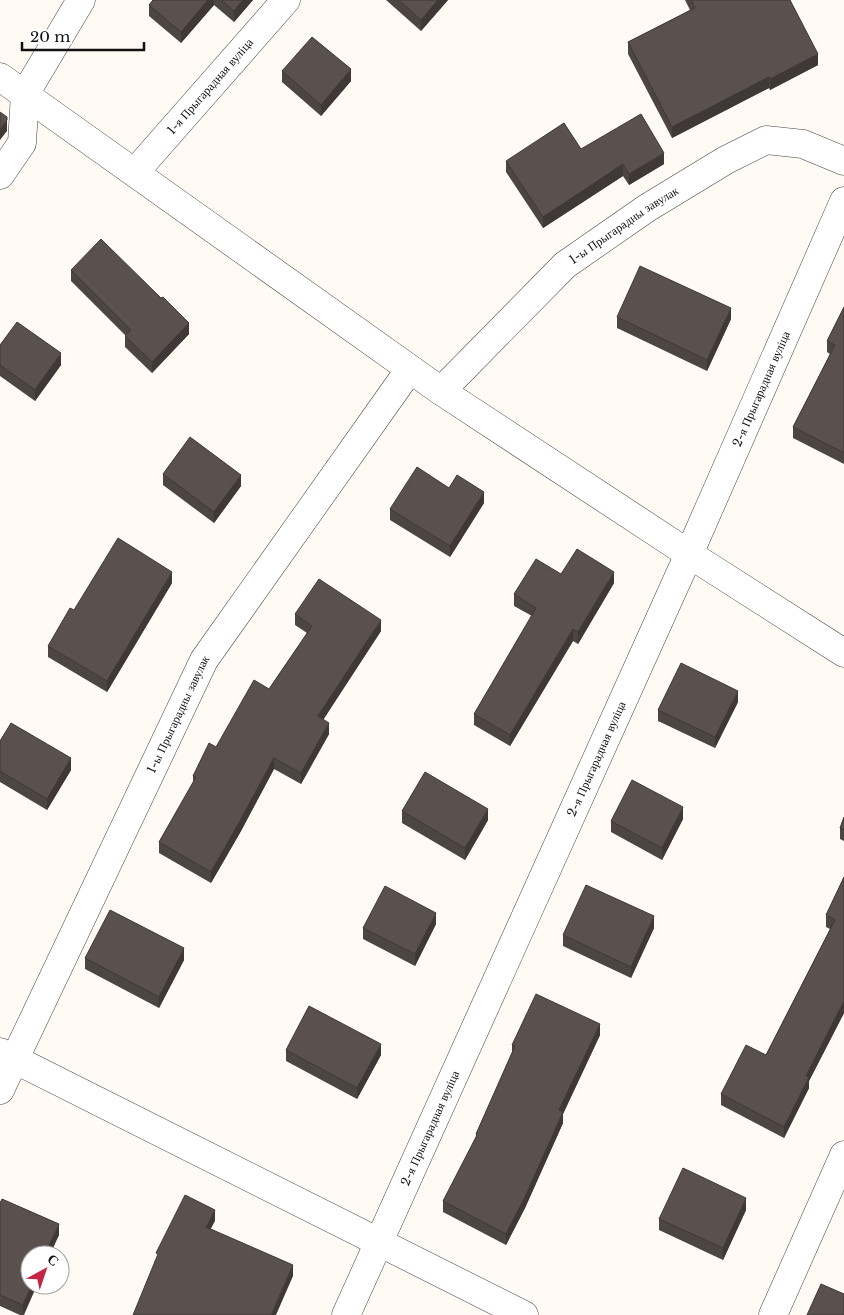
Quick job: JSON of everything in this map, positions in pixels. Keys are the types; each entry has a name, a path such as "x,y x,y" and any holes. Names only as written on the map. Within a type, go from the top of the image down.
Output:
{"street":[{"path":"0,175 22,143 25,94 81,0"},
{"name":"1-я Прыгарадная вуліца","path":"135,172 286,0"},
{"path":"0,77 441,391 844,653"},
{"name":"1-ы Прыгарадны завулак","path":"441,391 565,265 647,208 726,160 766,140 804,144 844,161"},
{"name":"2-я Прыгарадная вуліца","path":"346,1315 689,554 844,201"},
{"name":"1-ы Прыгарадны завулак","path":"0,1090 7,1056 204,660 410,369"},
{"path":"7,1056 524,1315"},
{"path":"773,1315 844,1155"}],"building":[{"path":"153,0 208,0 181,32 149,5"},
{"path":"221,0 243,0 234,11"},
{"path":"399,0 438,0 421,20"},
{"path":"691,0 790,0 818,54 672,127 628,42 695,8"},
{"path":"312,37 351,69 321,105 282,71"},
{"path":"0,112 7,117 7,120 0,129"},
{"path":"641,114 664,153 629,174 623,164 543,217 506,161 564,123 581,149"},
{"path":"101,239 189,323 152,362 125,336 131,330 71,270"},
{"path":"640,266 731,308 707,360 617,317"},
{"path":"844,307 844,453 793,427 835,345 827,341"},
{"path":"17,322 61,353 35,390 0,365 0,345"},
{"path":"190,437 241,475 214,512 163,474"},
{"path":"417,467 449,488 457,475 484,492 450,546 390,509"},
{"path":"118,538 172,572 107,681 48,646 70,608 74,610"},
{"path":"577,549 614,572 578,632 573,629 510,735 474,714 536,608 514,594 536,559 561,574"},
{"path":"319,579 381,620 318,716 329,723 301,773 274,758 211,872 159,842 196,777 193,776 209,743 216,747 254,680 269,689 312,626 295,614"},
{"path":"681,663 738,691 715,737 658,710"},
{"path":"11,723 71,758 47,799 0,771 0,741"},
{"path":"425,772 488,809 465,848 402,811"},
{"path":"632,780 683,807 662,848 611,821"},
{"path":"844,817 844,830 840,828"},
{"path":"844,877 844,1001 806,1076 809,1077 784,1127 721,1094 746,1045 766,1055 835,920 826,915"},
{"path":"586,885 654,916 631,967 563,935"},
{"path":"385,886 436,913 415,954 363,928"},
{"path":"110,910 184,948 159,997 85,958"},
{"path":"536,994 600,1024 559,1110 563,1112 525,1197 506,1234 443,1201 477,1135 515,1046 512,1045"},
{"path":"309,1006 381,1044 357,1088 286,1050"},
{"path":"683,1168 746,1198 723,1248 659,1219"},
{"path":"185,1195 215,1210 206,1227 293,1265 271,1315 133,1315 158,1254 156,1253"},
{"path":"2,1199 59,1224 50,1245 20,1245 20,1295 28,1295 23,1305 0,1295 0,1203"},
{"path":"821,1284 844,1294 844,1315 807,1315"}]}
